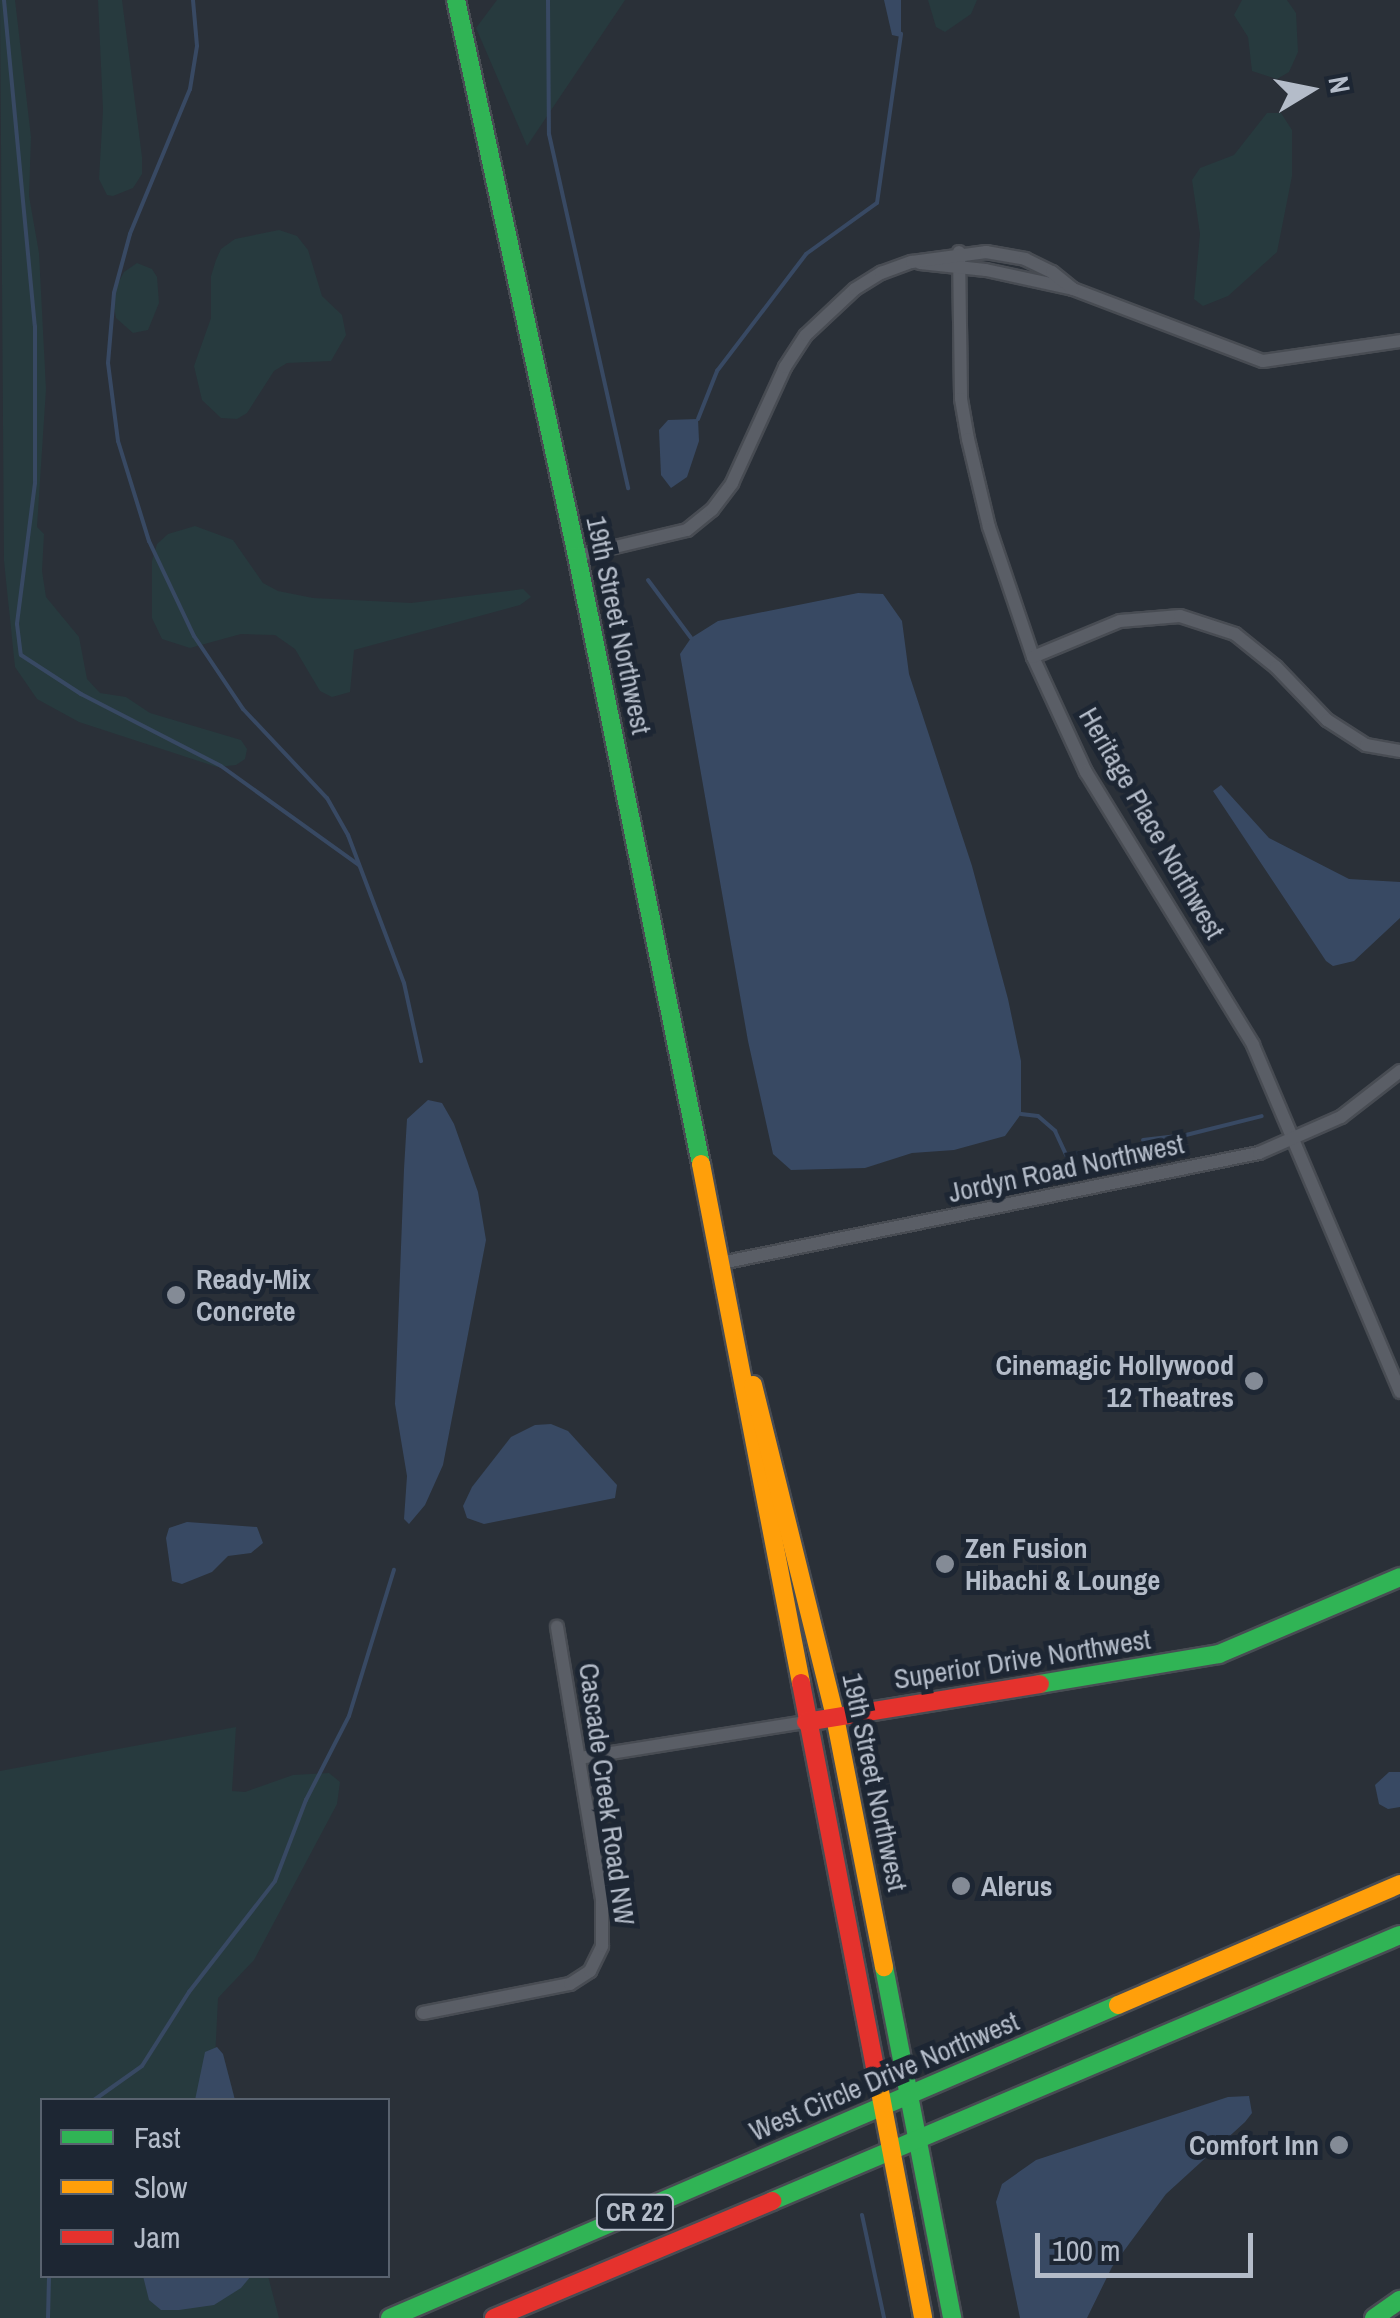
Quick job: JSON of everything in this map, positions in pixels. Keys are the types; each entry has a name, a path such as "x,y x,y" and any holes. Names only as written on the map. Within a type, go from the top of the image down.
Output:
{"street":[{"name":"19th Street Northwest","path":"456,0 577,556 721,1263 923,2318"},
{"path":"577,556 687,530 712,510 732,483 785,367 806,335 855,289 912,262 959,252 986,252 1025,259 1052,272 1073,290"},
{"name":"Heritage Place Northwest","path":"959,252 961,400 968,439 989,527 1033,658 1086,772 1254,1044 1400,1392"},
{"path":"912,262 986,270 1073,290 1263,361 1400,342"},
{"path":"1033,658 1120,621 1180,616 1224,629 1256,649 1326,720 1366,744 1400,751"},
{"name":"Jordyn Road Northwest","path":"721,1263 1222,1161 1294,1142 1342,1117 1400,1071"},
{"name":"19th Street Northwest","path":"721,1263 835,1717 952,2318"},
{"name":"Superior Drive Northwest","path":"580,1758 1219,1654 1400,1577"},
{"name":"Cascade Creek Road NW","path":"423,2013 556,1988 580,1979 596,1962 604,1915 557,1627"},
{"name":"West Circle Drive Northwest","path":"390,2318 1400,1884"},
{"name":"CR 22","path":"494,2318 1400,1935"},
{"path":"1374,2318 1400,2300"}],"green space":[{"path":"0,0 15,0 31,137 29,196 39,253 46,389 37,527 44,534 42,571 46,597 79,637 87,679 100,693 126,697 150,713 241,740 247,749 245,759 236,765 217,767 79,722 37,699 15,667 4,561"},
{"path":"98,0 122,0 142,157 142,174 133,188 113,196 107,195 99,179 103,110"},
{"path":"497,0 625,0 527,146 476,28"},
{"path":"928,0 977,0 971,14 945,32 936,27"},
{"path":"1242,0 1287,0 1296,13 1298,52 1289,72 1277,79 1252,71 1248,37 1234,15"},
{"path":"1267,113 1281,113 1292,130 1292,176 1277,252 1228,296 1203,306 1194,299 1200,234 1192,180 1200,168 1234,155"},
{"path":"279,230 297,236 308,250 322,296 342,315 346,335 331,361 287,363 274,371 247,413 237,419 221,418 202,400 194,366 211,318 211,276 221,249 235,239"},
{"path":"137,263 152,269 157,277 159,303 148,330 133,333 116,318 114,307 116,287 124,272"},
{"path":"195,526 233,540 263,583 278,591 313,598 411,603 523,589 531,597 520,605 354,650 350,692 332,697 320,691 295,649 275,635 241,634 190,648 162,639 152,618 152,561 157,544 168,534"},
{"path":"236,1727 232,1791 245,1792 293,1775 329,1773 340,1782 337,1804 254,1960 218,1998 215,2060 224,2098 40,2098 40,2278 269,2278 279,2318 0,2318 0,1771"}],"water":[{"path":"884,0 901,0 901,37 892,35"},
{"path":"698,419 699,441 687,477 671,488 661,475 659,430 668,420"},
{"path":"858,593 883,594 902,621 909,674 972,866 1008,999 1021,1061 1021,1114 1005,1136 954,1150 912,1153 865,1168 791,1170 773,1154 748,1041 680,654 691,638 718,621"},
{"path":"1221,785 1269,838 1349,879 1400,882 1400,918 1354,961 1333,966 1326,961 1213,791"},
{"path":"428,1100 442,1103 454,1124 478,1192 486,1240 443,1465 425,1505 409,1524 404,1519 407,1476 395,1404 404,1169 407,1119"},
{"path":"551,1424 568,1431 617,1485 615,1498 484,1524 467,1518 463,1506 472,1487 511,1437 535,1425"},
{"path":"187,1522 257,1527 263,1543 251,1553 228,1556 212,1572 182,1584 172,1581 166,1538 169,1528"},
{"path":"1389,1772 1400,1772 1400,1807 1388,1809 1379,1804 1375,1785"},
{"path":"217,2047 223,2054 234,2098 195,2098 205,2052"},
{"path":"1249,2096 1252,2113 1166,2194 1112,2267 1087,2318 1020,2318 996,2202 1002,2184 1036,2160 1228,2097"},
{"path":"144,2278 249,2278 214,2305 161,2310 149,2300"}],"waterway":[{"path":"4,0 35,326 35,483 17,624 21,655 81,694 221,766 359,865"},
{"path":"193,0 197,46 190,89 130,234 114,293 108,363 118,441 149,541 194,636 243,709 327,798 348,835 404,983 421,1061"},
{"path":"548,0 549,134 628,488"},
{"path":"698,419 717,371 806,254 877,203 901,34"},
{"path":"648,580 691,638"},
{"path":"1021,1114 1038,1116 1055,1131 1066,1155 1096,1150"},
{"path":"1143,1140 1186,1135 1262,1116"},
{"path":"97,2098 142,2066 189,1992 275,1881 306,1800 349,1716 394,1570"},
{"path":"862,2215 884,2318"},
{"path":"48,2318 49,2278"}],"traffic: fast":[{"path":"456,0 577,556 701,1164"},
{"path":"1040,1684 1219,1654 1400,1577"},
{"path":"772,2201 1400,1935"},
{"path":"884,1967 952,2318"},
{"path":"390,2318 1118,2005"},
{"path":"1374,2318 1400,2300"}],"traffic: slow":[{"path":"701,1164 801,1683"},
{"path":"753,1385 835,1717 884,1967"},
{"path":"1118,2005 1400,1884"},
{"path":"878,2081 923,2318"}],"traffic: jam":[{"path":"801,1683 878,2081"},
{"path":"806,1722 1040,1684"},
{"path":"494,2318 772,2201"}],"place":[{"name":"Ready-Mix Concrete","path":"176,1295"},
{"name":"Cinemagic Hollywood 12 Theatres","path":"1254,1381"},
{"name":"Zen Fusion Hibachi & Lounge","path":"945,1564"},
{"name":"Alerus","path":"961,1886"},
{"name":"Comfort Inn","path":"1339,2145"}]}
